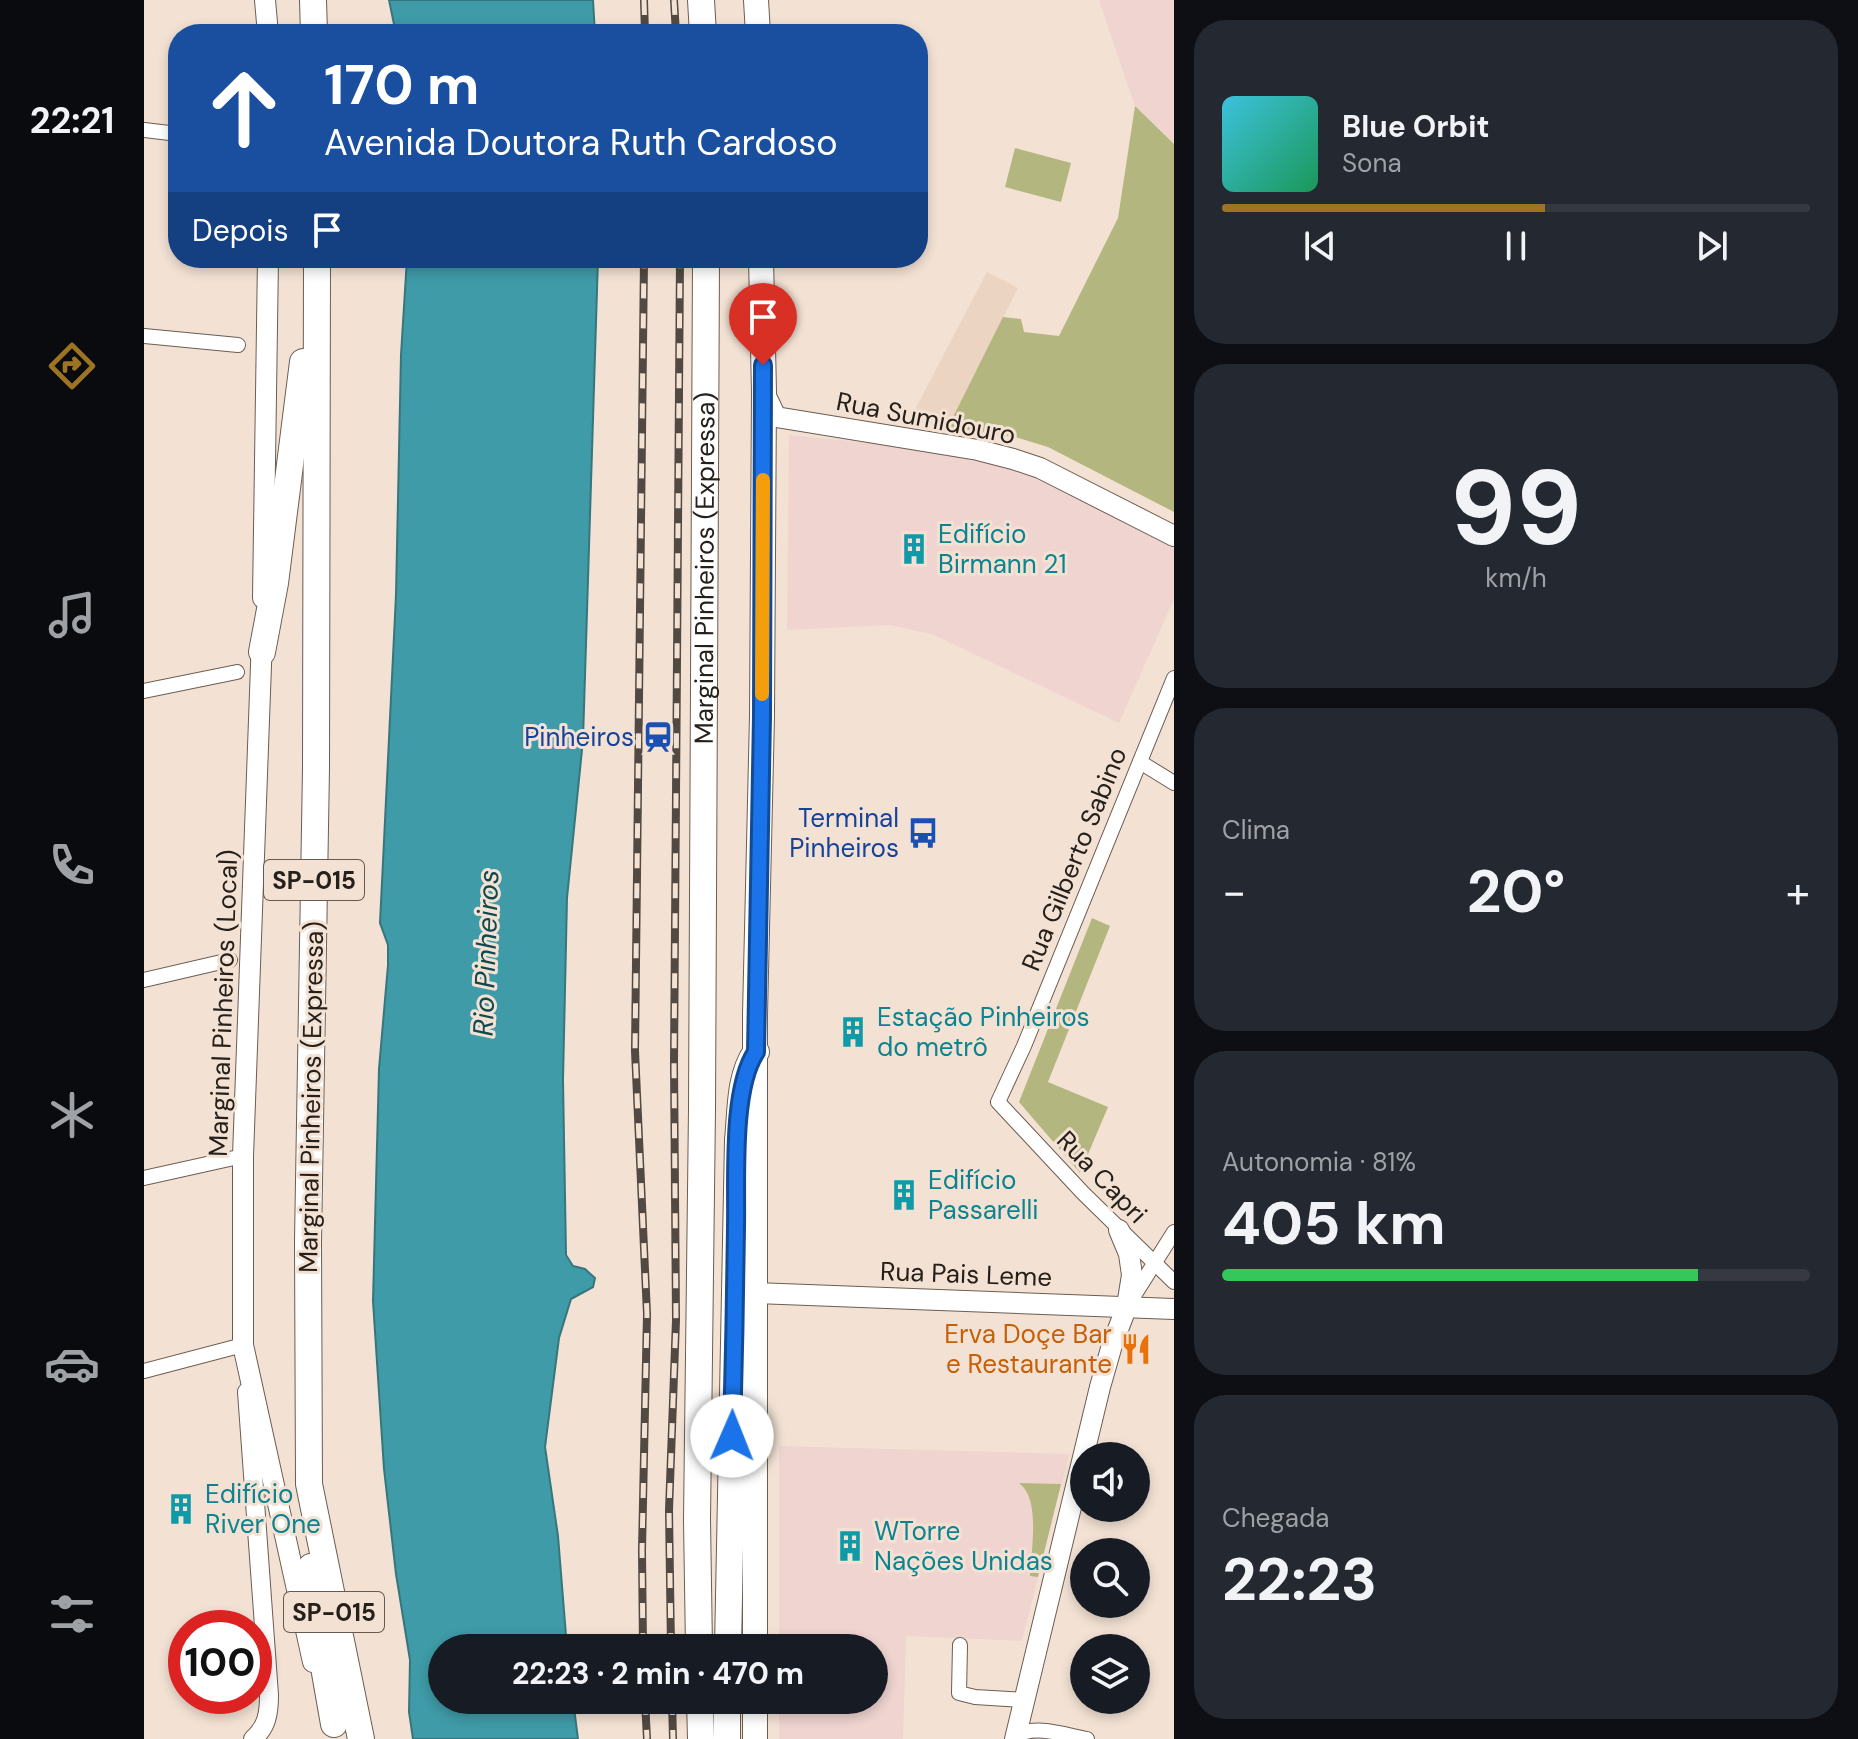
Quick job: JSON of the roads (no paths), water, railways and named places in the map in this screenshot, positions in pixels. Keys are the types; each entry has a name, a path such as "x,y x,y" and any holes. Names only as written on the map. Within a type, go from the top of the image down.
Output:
{"highway":[{"path":"313,0 314,24"},
{"path":"701,0 702,24"},
{"path":"756,0 757,24"},
{"path":"262,652 275,583 317,268"},
{"name":"Marginal Pinheiros (Expressa)","path":"317,268 316,768 308,1241 309,1484 361,1739"},
{"name":"Marginal Pinheiros (Expressa)","path":"699,1634 706,268"},
{"path":"755,1634 756,1052 764,392 761,268"},
{"path":"728,1634 738,1140 743,1087 748,1064 756,1052"},
{"path":"309,1484 314,1605 336,1732"},
{"path":"700,1714 701,1739"},
{"path":"727,1714 727,1739"},
{"path":"755,1714 755,1739"}],"main road":[{"path":"265,0 267,24"},
{"name":"Marginal Pinheiros (Local)","path":"268,268 262,652 243,1156 244,1352 301,1617 314,1669 336,1732"},
{"name":"Rua Sumidouro","path":"764,392 776,417 978,450 1040,468 1174,536"},
{"path":"1016,1738 1100,1387 1127,1306 1132,1275 1129,1254 1119,1230"},
{"name":"Rua Pais Leme","path":"756,1293 1174,1309"}],"street":[{"path":"144,130 168,133"},
{"path":"144,336 238,345"},
{"path":"144,691 237,672"},
{"name":"Rua Gilberto Sabino","path":"998,1102 1024,1046 1174,678"},
{"path":"1140,762 1174,783"},
{"path":"144,980 230,960"},
{"name":"Rua Capri","path":"998,1102 1119,1230 1174,1282"},
{"path":"144,1178 243,1156"},
{"path":"1127,1306 1174,1232"},
{"path":"144,1371 244,1352 269,1695 266,1725 253,1739"},
{"path":"960,1645 959,1693 1024,1700"},
{"path":"1016,1738 1025,1730 1036,1730 1087,1739"}],"water":[{"path":"389,0 593,0 594,24 394,24"},
{"name":"Rio Pinheiros","path":"406,268 598,268 583,740 567,898 563,1080 566,1255 573,1266 585,1269 595,1278 593,1287 571,1299 559,1338 545,1447 558,1536 566,1634 428,1634 428,1714 575,1714 578,1739 413,1739 409,1712 410,1660 384,1469 373,1301 379,1069 388,965 388,945 380,923 396,595 401,355"}],"railway":[{"path":"644,0 645,24"},
{"path":"674,0 675,24"},
{"path":"643,1634 647,1314 635,1051 644,268"},
{"path":"671,1634 669,1510 676,1320 674,1063 680,268"},
{"path":"646,1714 647,1739"},
{"path":"672,1714 673,1739"}],"place":[{"name":"Edifício Birmann 21","path":"914,549"},
{"name":"Pinheiros","path":"658,737"},
{"name":"Terminal Pinheiros","path":"923,833"},
{"name":"Estação Pinheiros do metrô","path":"853,1032"},
{"name":"Edifício Passarelli","path":"904,1195"},
{"name":"Erva Doçe Bar e Restaurante","path":"1136,1349"},
{"name":"Edifício River One","path":"181,1509"},
{"name":"WTorre Nações Unidas","path":"850,1546"}]}
